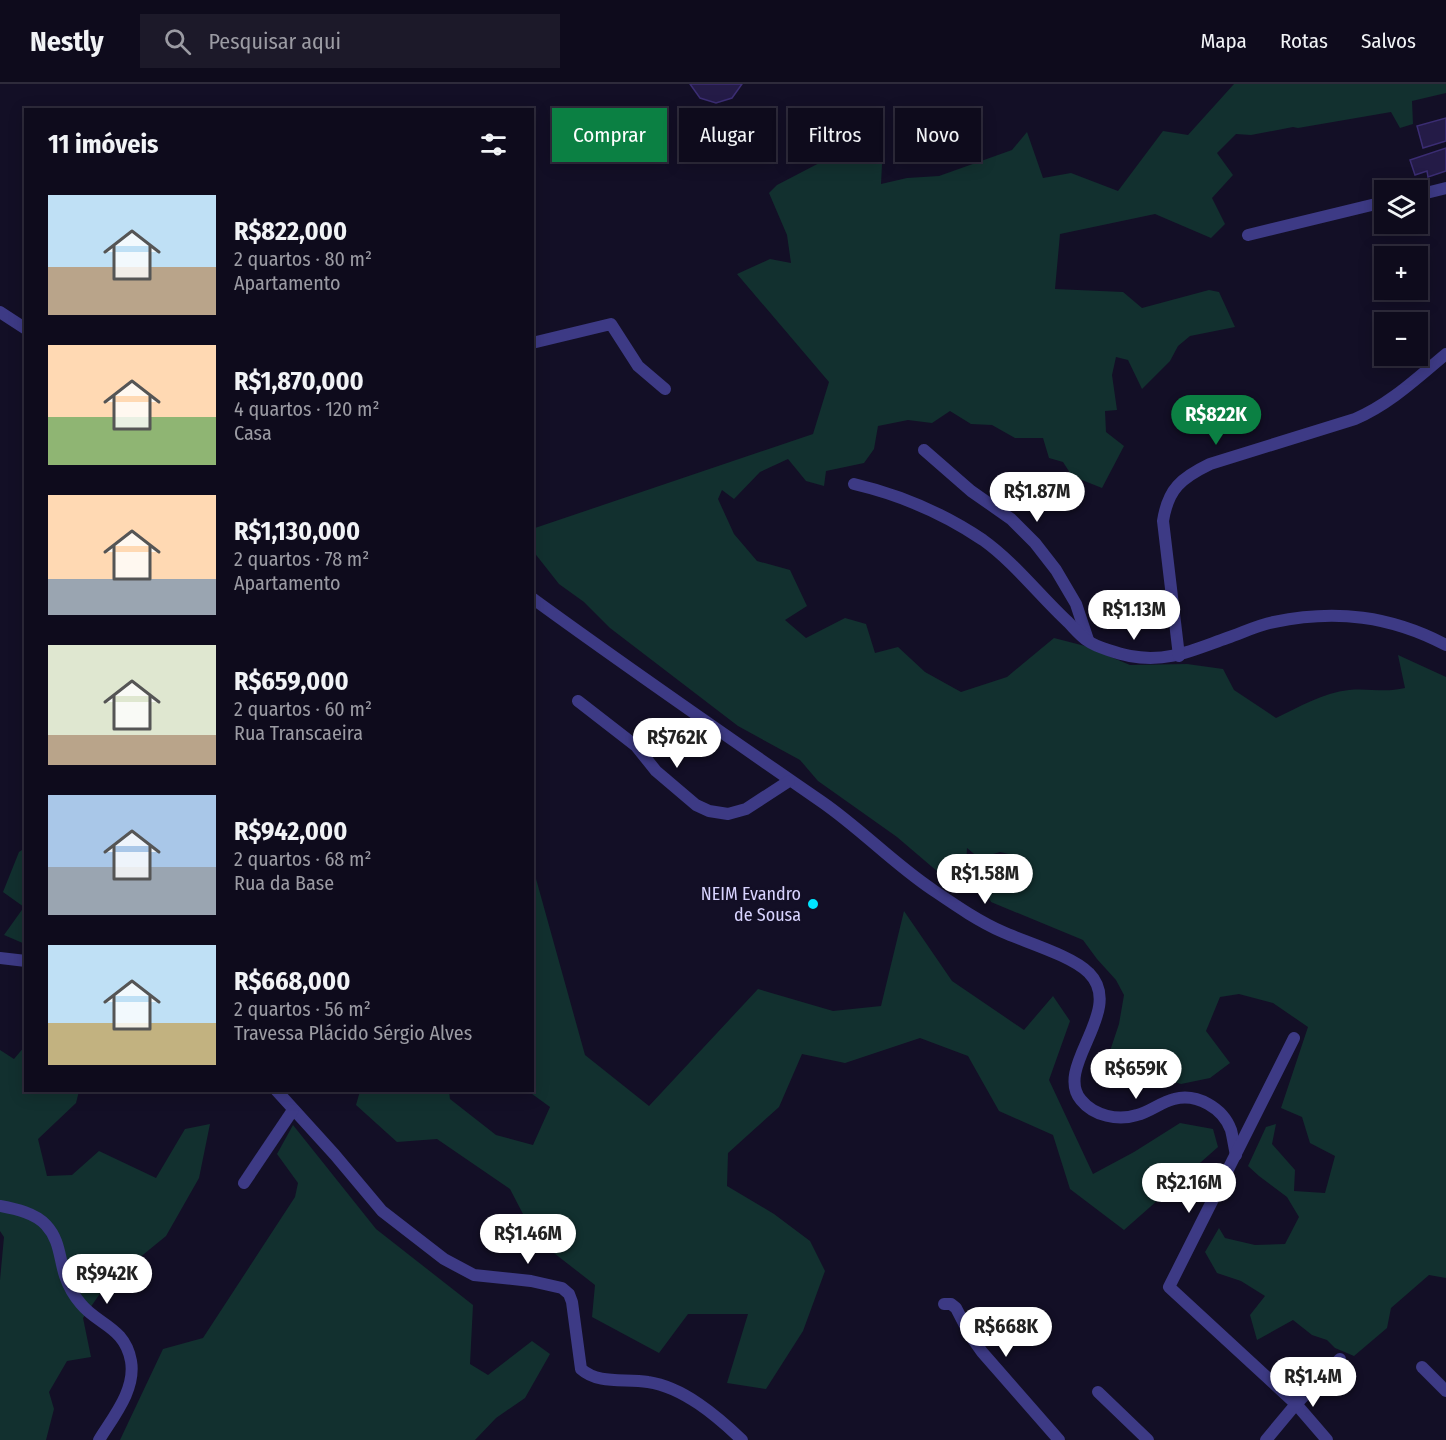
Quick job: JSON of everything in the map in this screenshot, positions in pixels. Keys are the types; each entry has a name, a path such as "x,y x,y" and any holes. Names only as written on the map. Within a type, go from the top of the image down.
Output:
{"street":[{"path":"1428,192 1446,188"},
{"path":"1248,235 1374,204"},
{"path":"0,312 24,328"},
{"path":"534,343 611,324 638,366 665,389"},
{"path":"1179,656 1163,521 1166,503 1176,485 1193,472 1210,464 1372,412 1396,396 1446,354"},
{"path":"924,450 971,491 1011,519 1035,543 1056,570 1076,604 1088,642"},
{"path":"854,484 887,492 921,505 983,541 1027,579 1088,642 1129,656 1155,659 1179,656 1272,622 1315,615 1354,617 1394,623 1446,645"},
{"path":"534,599 824,804 939,894 999,930 1072,961 1088,971 1099,985 1100,998 1097,1016 1076,1073 1075,1086 1080,1100 1105,1116 1121,1118 1138,1115 1173,1099 1189,1097 1206,1102 1220,1112 1230,1128 1236,1155"},
{"path":"578,700 636,746 656,771 696,805 710,811 728,814 746,809 789,781"},
{"path":"0,957 24,961"},
{"path":"1294,1038 1168,1287 1296,1404 1327,1440"},
{"path":"278,1092 335,1155 381,1211 444,1259 474,1275 550,1284 562,1288 569,1294 580,1369 588,1375 666,1386 712,1414 742,1440"},
{"path":"243,1183 293,1110"},
{"path":"0,1206 24,1212 45,1223 56,1236 65,1277 73,1293 82,1306 111,1327 126,1346 131,1362 129,1384 122,1403 99,1440"},
{"path":"944,1304 951,1304 960,1312 970,1335 982,1352 1059,1440"},
{"path":"1266,1440 1296,1404 1340,1359"},
{"path":"1422,1367 1446,1391"},
{"path":"1098,1392 1148,1440"}],"green space":[{"path":"1234,84 1446,84 1446,93 1412,101 1413,124 1400,128 1391,112 1251,135 1236,134 1217,153 1233,175 1212,198 1225,224 1211,238 1155,214 1060,234 1055,289 1123,292 1142,308 1209,290 1219,292 1235,327 1190,336 1178,346 1170,361 1142,389 1128,360 1116,357 1112,375 1117,410 1105,411 1106,432 1124,446 1102,488 1072,476 1063,462 1049,458 1043,438 1015,438 992,425 971,424 950,411 932,423 908,420 878,426 874,449 864,463 826,471 824,486 806,481 788,459 760,472 734,499 722,490 718,499 734,534 757,561 790,570 807,606 785,620 806,638 845,618 866,624 875,653 898,647 925,672 961,692 1007,677 1054,638 1085,646 1130,665 1187,664 1223,669 1234,690 1276,718 1330,694 1356,690 1405,688 1398,655 1446,677 1446,1278 1429,1275 1391,1308 1387,1328 1354,1356 1335,1348 1327,1340 1312,1335 1293,1320 1257,1340 1250,1315 1265,1296 1241,1281 1217,1273 1205,1252 1219,1228 1225,1238 1255,1245 1285,1244 1299,1217 1287,1197 1248,1166 1266,1127 1276,1124 1272,1144 1295,1170 1294,1191 1325,1193 1335,1156 1310,1143 1302,1117 1281,1108 1308,1027 1273,1003 1239,994 1220,997 1206,1031 1230,1063 1210,1078 1181,1084 1143,1072 1123,1069 1109,1054 1119,1024 1124,995 1116,980 1083,940 991,902 981,883 983,866 1013,855 1000,852 979,858 967,848 966,864 951,876 938,872 897,837 818,781 800,760 738,726 610,628 584,602 559,584 534,552 534,528 813,434 829,382 737,274 770,259 791,263 787,235 769,193 777,185 821,162 882,162 881,184 907,178 939,176 1012,150 1027,132 1043,178 1071,173 1118,191 1163,131 1188,135"},
{"path":"24,849 24,907 3,892 19,852"},
{"path":"534,872 585,1055 649,1106 758,989 833,1011 881,1006 904,911 952,981 1024,1030 1053,996 1070,1021 1049,1080 1093,1174 1180,1123 1213,1129 1218,1147 1124,1230 1070,1189 1053,1135 999,1111 968,1056 920,1038 845,1063 802,1054 779,1107 728,1153 727,1186 774,1214 810,1241 825,1271 803,1331 766,1389 727,1383 748,1314 688,1314 659,1353 592,1317 595,1285 536,1239 510,1189 437,1139 397,1142 356,1105 360,1092 449,1092 450,1099 496,1135 533,1145 550,1107 529,1092 534,1092"},
{"path":"24,907 24,944 4,935"},
{"path":"24,1047 24,1092 79,1092 76,1103 38,1139 47,1176 72,1175 99,1151 156,1178 185,1129 210,1124 199,1178 166,1236 106,1285 83,1318 91,1357 67,1361 49,1392 54,1409 46,1440 0,1440 0,1280 4,1237 0,1231 0,1050 14,1059"},
{"path":"293,1125 376,1229 473,1305 470,1364 488,1375 532,1341 550,1354 525,1398 496,1418 475,1440 120,1440 163,1349 203,1338 295,1197 298,1183 277,1154"}],"building":[{"path":"690,84 742,84 732,98 716,103 700,98"},
{"path":"1446,118 1446,141 1423,148 1417,126"},
{"path":"1446,148 1446,171 1428,177 1427,171 1415,175 1410,160"}],"place":[{"name":"NEIM Evandro de Sousa","path":"813,904"}]}
